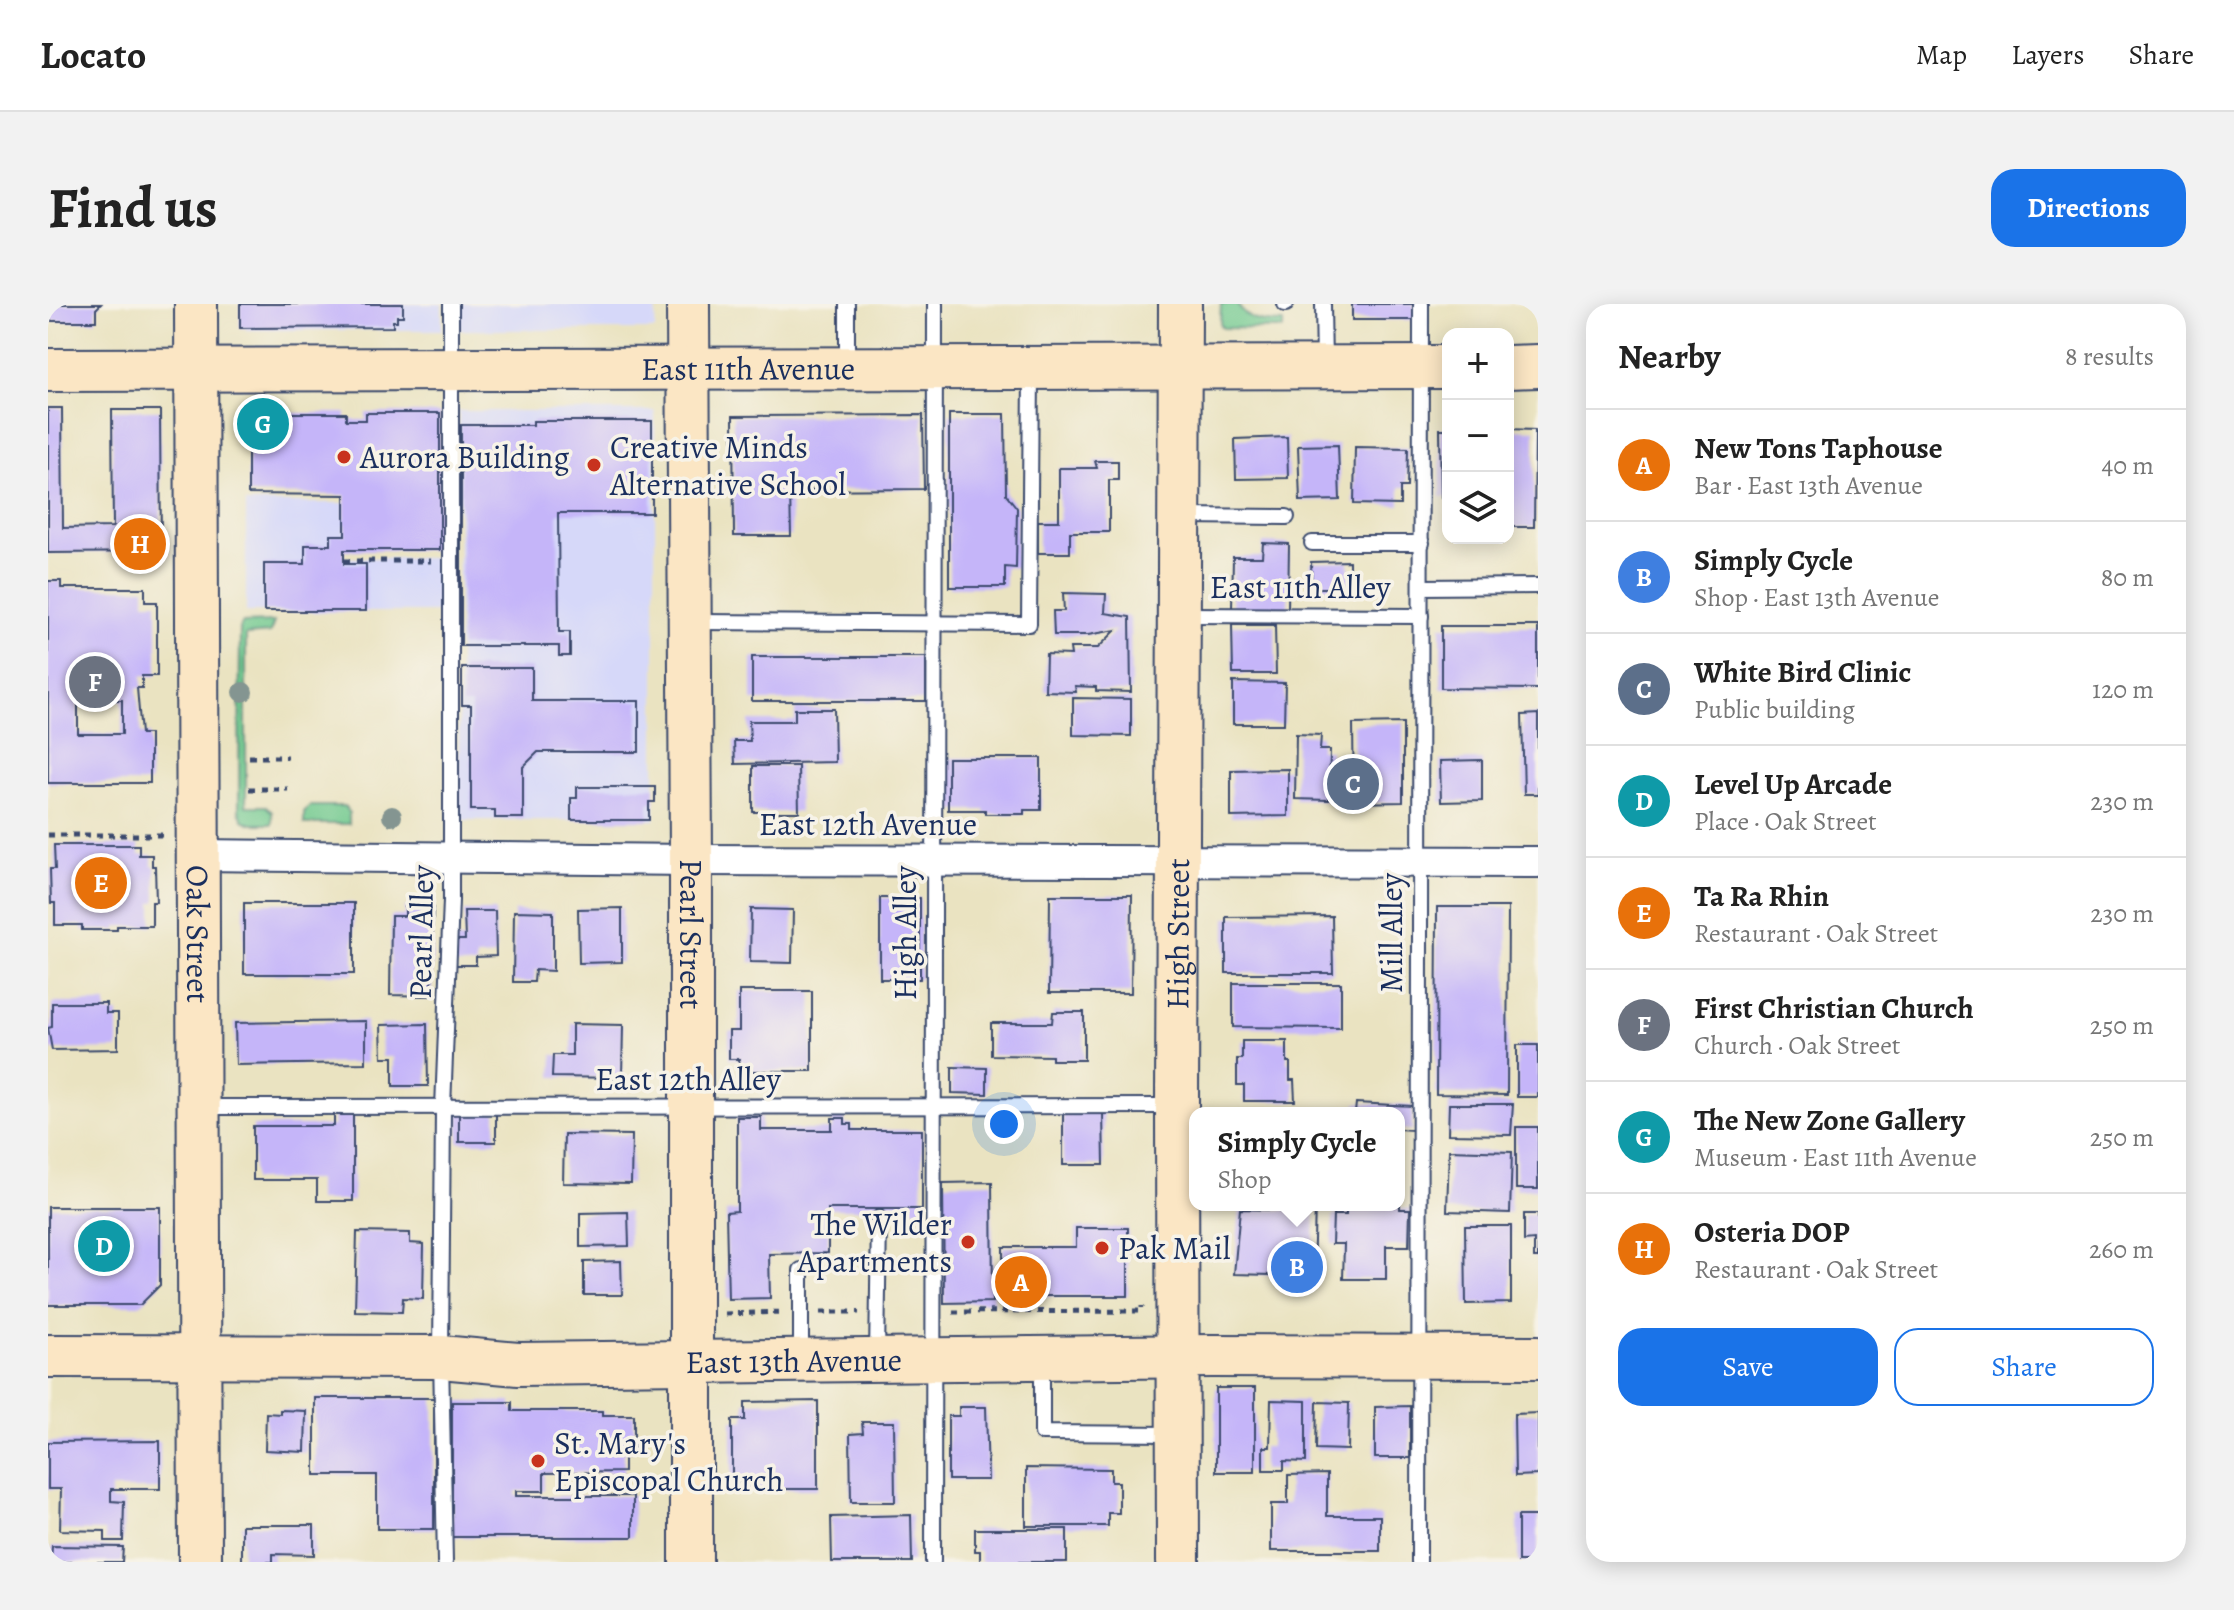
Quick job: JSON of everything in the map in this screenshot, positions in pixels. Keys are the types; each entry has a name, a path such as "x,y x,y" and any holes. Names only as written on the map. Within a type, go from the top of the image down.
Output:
{"main road":[{"name":"Oak Street","path":"196,304 200,1562"},
{"name":"Pearl Street","path":"688,304 691,1562"},
{"name":"High Street","path":"1178,1562 1180,304"},
{"path":"1514,367 1538,366"},
{"name":"East 11th Avenue","path":"48,370 1435,368"},
{"name":"East 13th Avenue","path":"48,1356 441,1357 518,1364 1042,1357 1538,1357"}],"street":[{"name":"East 12th Avenue","path":"198,855 691,860 1538,862"}],"lane":[{"name":"Pearl Alley","path":"445,1562 441,1357 443,1108 451,858 451,304"},
{"path":"847,304 847,369"},
{"name":"High Alley","path":"933,1562 935,304"},
{"path":"1323,304 1324,369"},
{"name":"Mill Alley","path":"1419,1562 1421,587 1435,368 1421,304"},
{"path":"690,622 1029,624 1031,369"},
{"path":"1180,516 1287,517"},
{"path":"1312,543 1422,543"},
{"path":"1421,587 1538,586"},
{"name":"East 11th Alley","path":"1179,614 1421,616"},
{"name":"East 12th Alley","path":"199,1107 1177,1106"},
{"path":"877,1359 879,1218"},
{"path":"801,1270 801,1361"},
{"path":"1042,1357 1042,1433 1178,1434"}],"path":[{"path":"344,561 411,561"},
{"path":"249,757 288,757"},
{"path":"249,789 288,789"},
{"path":"48,835 169,835 198,855"}],"shaded area":[{"path":"246,304 442,304 442,330 246,330"},
{"path":"459,304 656,304 655,330 459,330"},
{"path":"459,411 655,411 655,820 459,820"},
{"path":"246,503 344,503 344,558 442,558 442,612 246,612"}],"green space":[{"path":"1221,304 1237,304 1251,318 1283,323 1283,329 1223,328 1220,325"},
{"path":"274,622 270,633 246,635 246,806 266,806 272,812 272,824 251,824 243,820 239,811 240,627 243,623"},
{"path":"310,806 345,806 349,812 349,824 304,824 304,812"}],"building":[{"path":"48,304 101,304 96,309 96,321 48,321"},
{"path":"240,304 403,304 403,316 397,316 393,327 240,328"},
{"path":"1352,304 1414,304 1414,320 1352,320"},
{"path":"48,408 62,408 63,528 113,527 112,410 160,410 161,552 48,553"},
{"name":"Aurora Building","path":"248,413 346,413 346,420 366,420 366,413 440,413 440,550 344,550 344,564 366,564 366,611 264,611 264,564 305,564 305,545 331,545 331,535 345,535 345,495 248,494"},
{"path":"949,414 1005,414 1006,494 1017,508 1016,568 1005,567 1005,587 949,587"},
{"path":"923,415 924,489 790,490 791,536 734,536 733,416"},
{"path":"533,421 652,421 652,513 558,513 559,632 570,632 570,656 559,656 559,646 461,646 461,425 533,425"},
{"path":"1440,429 1442,429 1442,497"},
{"path":"1514,429 1535,430 1534,527 1514,527"},
{"path":"1287,437 1288,478 1236,479 1235,439"},
{"path":"1338,445 1340,500 1300,501 1298,446"},
{"path":"1355,447 1408,448 1407,487 1400,487 1400,505 1354,504"},
{"path":"1095,461 1118,461 1118,480 1109,480 1109,532 1070,532 1070,553 1038,553 1038,521 1059,521 1059,468 1097,468"},
{"path":"1263,543 1289,544 1288,610 1232,609 1233,557 1262,557"},
{"path":"1349,561 1349,588 1312,588 1311,562"},
{"path":"48,581 61,581 61,588 145,588 145,602 157,602 157,676 142,676 142,688 137,688 141,734 150,734 150,783 48,783","holes":["78,700 122,700 122,734 78,734"]},
{"path":"1063,593 1106,594 1105,613 1130,617 1131,692 1096,691 1096,687 1075,686 1076,692 1045,691 1046,654 1071,655 1070,648 1098,648 1116,630 1088,635 1054,635 1053,611 1064,611"},
{"path":"1232,625 1275,625 1276,674 1233,674"},
{"path":"1441,626 1538,626 1538,689 1441,688"},
{"path":"752,657 926,657 926,701 752,701"},
{"path":"462,668 532,668 532,701 639,701 639,752 538,752 523,767 523,818 495,818 495,810 471,810 471,705 462,705"},
{"path":"1233,682 1285,683 1284,724 1233,724"},
{"path":"1073,698 1131,699 1131,736 1073,735"},
{"path":"795,709 834,709 835,762 735,764 734,741 750,741 749,721 795,721"},
{"path":"1538,714 1538,794 1524,794 1522,715"},
{"path":"1403,723 1403,802 1354,803 1353,724"},
{"path":"1296,734 1321,735 1320,750 1330,750 1329,800 1295,799"},
{"path":"948,758 1041,758 1041,810 1024,810 1024,814 985,814 985,810 948,810"},
{"path":"1482,760 1482,801 1441,802 1440,761"},
{"path":"753,766 798,766 799,812 753,812"},
{"path":"1288,769 1288,816 1231,817 1231,770"},
{"path":"577,787 655,787 655,802 649,802 649,820 571,820 571,798 577,798"},
{"path":"54,845 139,845 139,855 152,855 156,902 152,902 152,926 82,930 82,925 55,925 50,869 55,869"},
{"path":"1050,895 1132,895 1131,993 1049,993"},
{"path":"880,898 920,898 920,979 880,979"},
{"path":"244,903 354,903 354,974 244,974"},
{"path":"405,907 433,907 432,996 390,995 391,916 405,916"},
{"path":"1437,907 1508,907 1507,1095 1436,1094"},
{"path":"622,908 622,962 579,963 578,909"},
{"path":"751,909 793,910 792,963 750,962"},
{"path":"464,911 495,911 496,956 476,957 476,965 455,965 454,940 465,940"},
{"path":"514,911 553,912 553,971 535,970 534,982 513,982"},
{"path":"1332,916 1333,973 1226,973 1226,917"},
{"path":"1233,983 1341,983 1341,1028 1233,1027"},
{"path":"739,991 812,991 812,1071 739,1071 739,1059 729,1059 729,1031 739,1031"},
{"path":"52,1003 106,1003 106,1013 118,1013 118,1049 52,1050 48,1028 52,1027"},
{"path":"1053,1012 1084,1012 1084,1060 991,1055 991,1023 1052,1023"},
{"path":"366,1021 366,1063 236,1065 235,1023"},
{"path":"427,1024 428,1086 393,1086 393,1057 382,1057 381,1025"},
{"path":"572,1024 623,1025 622,1078 552,1077 553,1055 572,1055"},
{"path":"1242,1041 1287,1041 1287,1062 1290,1062 1290,1080 1294,1080 1295,1101 1244,1101 1244,1085 1237,1085 1237,1059 1242,1059"},
{"path":"1517,1045 1538,1045 1538,1097 1517,1097"},
{"path":"952,1067 987,1068 987,1094 952,1093"},
{"path":"1356,1103 1412,1106 1412,1130 1405,1129 1405,1107 1356,1107"},
{"path":"1449,1104 1513,1104 1511,1135 1448,1134"},
{"path":"459,1111 496,1112 496,1142 459,1142"},
{"path":"1063,1112 1103,1112 1104,1165 1063,1165"},
{"path":"334,1115 353,1115 353,1201 317,1201 317,1180 253,1180 253,1126 334,1126"},
{"path":"737,1117 761,1117 761,1130 832,1130 832,1118 845,1118 845,1124 852,1124 852,1130 922,1130 922,1209 828,1209 828,1253 769,1254 770,1298 728,1299 726,1212 737,1211"},
{"path":"1516,1127 1538,1127 1538,1189 1516,1189"},
{"path":"564,1134 632,1135 631,1184 563,1183"},
{"path":"1449,1150 1512,1152 1510,1213 1447,1211"},
{"name":"The Wilder Apartments","path":"992,1182 993,1302 944,1303 943,1183"},
{"path":"48,1207 160,1207 160,1285 140,1305 48,1305"},
{"path":"1410,1209 1409,1246 1386,1246 1386,1279 1343,1279 1344,1244 1332,1244 1333,1215 1346,1215 1346,1211"},
{"path":"1240,1211 1315,1211 1313,1276 1234,1274"},
{"path":"628,1212 629,1246 580,1247 580,1213"},
{"path":"1524,1214 1538,1214 1538,1258 1534,1258 1534,1240 1524,1241"},
{"path":"1465,1226 1511,1226 1511,1303 1466,1304"},
{"path":"1076,1228 1128,1228 1128,1296 1003,1296 1003,1247 1076,1247"},
{"path":"357,1232 410,1233 410,1243 424,1244 423,1299 403,1298 402,1312 355,1311"},
{"path":"621,1261 622,1295 584,1295 584,1262"},
{"path":"1216,1388 1255,1388 1255,1472 1216,1472"},
{"path":"315,1398 434,1398 434,1529 377,1529 377,1475 315,1475"},
{"path":"1271,1400 1306,1401 1306,1462 1284,1461 1284,1470 1263,1470 1263,1447 1270,1447"},
{"path":"818,1401 818,1489 743,1489 743,1483 732,1483 732,1420 745,1420 745,1402"},
{"name":"St. Mary's Episcopal Church","path":"452,1402 512,1402 512,1411 603,1411 603,1415 634,1415 634,1451 624,1451 624,1472 544,1473 544,1491 516,1491 516,1496 633,1496 633,1537 452,1537"},
{"path":"1317,1402 1349,1403 1348,1450 1316,1449"},
{"path":"1410,1406 1410,1458 1375,1458 1375,1407"},
{"path":"959,1407 986,1407 988,1480 948,1480 948,1416 959,1416"},
{"path":"280,1410 306,1411 305,1452 265,1450 266,1413 280,1414"},
{"path":"1538,1413 1538,1475 1515,1476 1514,1414"},
{"path":"862,1422 894,1422 895,1502 851,1502 850,1434 863,1433"},
{"path":"160,1441 160,1489 111,1489 111,1501 124,1502 123,1541 105,1541 105,1531 60,1530 61,1489 48,1489 48,1442"},
{"path":"1026,1468 1111,1469 1111,1482 1119,1482 1119,1513 1108,1513 1108,1526 1026,1526"},
{"path":"1327,1474 1327,1516 1380,1516 1380,1551 1271,1551 1271,1504 1288,1504 1288,1475"},
{"path":"911,1515 912,1562 832,1562 831,1517"},
{"path":"1518,1516 1538,1516 1538,1562 1518,1562"},
{"path":"242,1525 314,1525 314,1555 273,1554 273,1562 242,1562"},
{"path":"975,1529 1067,1529 1067,1562 980,1562 980,1551 975,1551"},
{"path":"52,1546 123,1547 122,1562 51,1562"}],"place":[{"name":"The New Zone Gallery","path":"263,424"},
{"name":"Aurora Building","path":"344,457"},
{"name":"Creative Minds Alternative School","path":"594,465"},
{"name":"Osteria DOP","path":"140,544"},
{"name":"First Christian Church","path":"95,682"},
{"name":"White Bird Clinic","path":"1353,784"},
{"name":"Ta Ra Rhin","path":"101,883"},
{"name":"The Wilder Apartments","path":"968,1242"},
{"name":"Level Up Arcade","path":"104,1246"},
{"name":"Pak Mail","path":"1102,1248"},
{"name":"Simply Cycle","path":"1297,1267"},
{"name":"New Tons Taphouse","path":"1021,1282"},
{"name":"St. Mary's Episcopal Church","path":"538,1461"}]}
